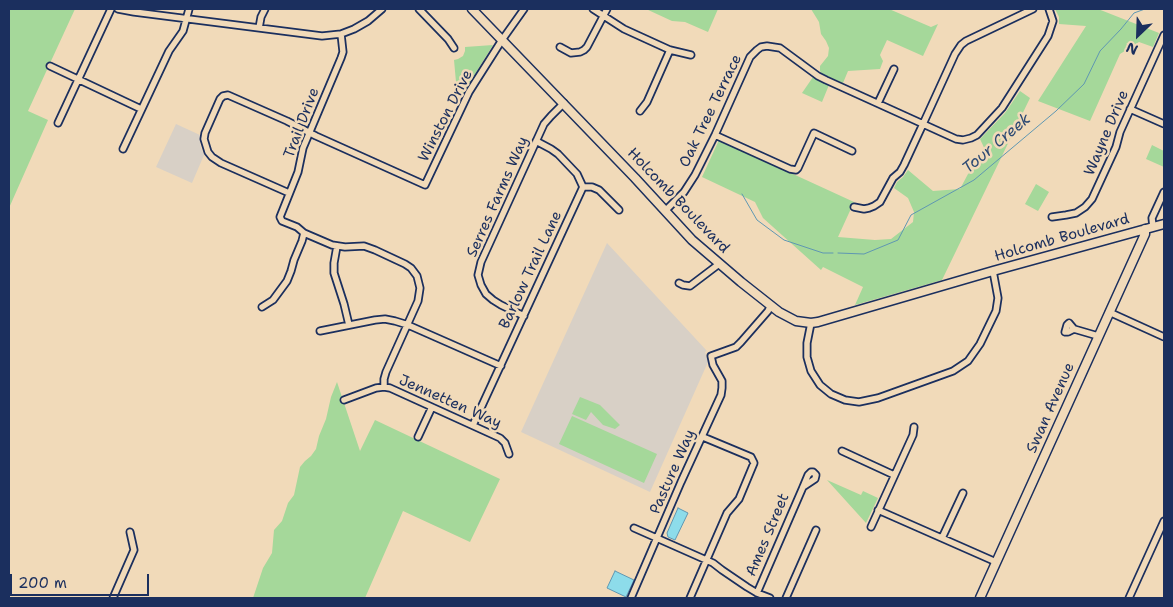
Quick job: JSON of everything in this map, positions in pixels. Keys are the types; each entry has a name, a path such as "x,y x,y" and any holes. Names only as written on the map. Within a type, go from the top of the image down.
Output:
{"street":[{"path":"58,123 111,9"},
{"path":"118,9 322,36 341,34 362,26 382,9"},
{"path":"122,149 172,45 183,31 189,9"},
{"path":"259,28 265,9"},
{"path":"419,9 448,39 454,48"},
{"name":"Holcomb Boulevard","path":"472,9 564,103 692,240 779,312 793,320 811,323 829,320 993,271 1164,224"},
{"name":"Winston Drive","path":"310,133 425,185 465,99 524,9"},
{"path":"592,9 624,29 670,50 691,55"},
{"path":"560,47 571,53 584,50 607,9"},
{"path":"854,206 864,209 880,202 893,178 900,172 955,54 961,45 1033,9"},
{"name":"Oak Tree Terrace","path":"665,211 690,185 750,57 761,47 774,46 780,48 818,76 956,139 963,140 972,138 977,134 1002,108 1048,36 1053,22 1048,9"},
{"name":"Trail Drive","path":"304,233 297,227 281,220 280,214 298,172 303,148 341,58 343,52 341,34"},
{"name":"Wayne Drive","path":"1052,217 1076,213 1089,203 1116,147 1120,132 1164,35"},
{"path":"640,111 647,102 670,50"},
{"path":"50,66 141,109"},
{"path":"878,103 894,69"},
{"path":"289,193 221,163 212,157 204,140 205,133 220,99 228,95 310,133"},
{"name":"Serres Farms Way","path":"524,316 493,300 486,294 478,275 481,262 544,124 564,103"},
{"path":"1130,109 1164,124"},
{"path":"715,135 796,170 814,134 852,151"},
{"path":"536,141 558,154 577,174 583,187 592,187 599,190 619,210"},
{"name":"Barlow Trail Lane","path":"473,425 583,187"},
{"name":"Swan Avenue","path":"980,598 1164,192"},
{"path":"262,307 272,300 287,281 304,233 337,246 370,248 405,264 414,272 419,282 420,295 386,372 384,387"},
{"path":"337,246 334,273 349,325"},
{"path":"679,283 686,286 692,285 719,264"},
{"path":"811,323 807,343 807,357 811,371 820,385 830,394 844,400 859,402 878,398 953,371 968,361 980,344 996,311 998,293 993,271"},
{"name":"Pasture Way","path":"631,598 721,395 720,378 713,365 711,356 736,347 768,311 771,305"},
{"path":"1109,312 1164,337"},
{"path":"320,331 385,319 408,325 501,366"},
{"path":"1074,329 1098,336"},
{"name":"Jennetten Way","path":"344,400 376,388 384,387 397,391 500,438 505,443 509,454"},
{"path":"418,437 432,406"},
{"path":"870,527 914,427"},
{"path":"690,598 727,513 740,500 754,464 751,457 703,437"},
{"path":"842,451 894,475"},
{"name":"Ames Street","path":"757,593 803,486"},
{"path":"942,538 963,493"},
{"path":"878,510 996,562"},
{"path":"1129,598 1164,520"},
{"name":"Ames Street","path":"634,528 713,563 757,593 770,598"},
{"path":"786,598 816,530"},
{"path":"113,598 134,550 130,532"}],"shaded area":[{"path":"176,124 200,135 200,145 204,155 192,183 156,167"},
{"path":"607,243 707,351 705,352 708,362 650,492 521,432"}],"green space":[{"path":"9,9 75,9 28,111 48,120 9,208"},
{"path":"646,9 718,9 708,32 685,22 672,21"},
{"path":"811,9 889,9 931,27 938,24 923,56 887,40 880,55 883,61 880,69 848,71 843,83 822,74 820,71 820,66 828,56 829,48 821,34 819,22"},
{"path":"1055,9 1098,9 1159,33 1153,47 1139,42 1120,54 1090,121 1038,101 1086,26 1059,24 1059,17"},
{"path":"493,45 462,95 457,93 454,60 463,56 465,47"},
{"path":"813,77 829,85 822,102 802,93"},
{"path":"1020,91 1030,98 942,280 855,305 863,287 823,267 821,270 763,218 755,202 702,177 719,140 854,202 838,237 875,240 891,239 913,222 914,212 908,198 894,188 897,182 908,170 933,191 960,189 968,174 988,156 980,139 1005,113"},
{"path":"1152,145 1164,151 1164,167 1146,159"},
{"path":"1036,184 1049,192 1038,211 1025,204"},
{"path":"337,382 360,451 375,420 500,479 470,542 403,511 365,598 253,598 263,568 272,553 274,530 282,521 288,503 294,495 300,467 316,449"},
{"path":"580,397 600,405 620,425 615,429 603,425 591,412 586,420 572,414"},
{"path":"572,416 657,454 644,483 559,444"},
{"path":"827,480 861,495 863,491 878,498 866,523"}],"water":[{"path":"678,508 688,513 675,540 668,537 667,533"},
{"path":"615,571 634,580 626,597 607,588"}],"waterway":[{"name":"Tour Creek","path":"838,253 864,254 898,240 911,215 974,180 1056,111 1084,84 1100,51 1134,13 1145,9"},
{"name":"Tour Creek","path":"742,194 757,220 784,240 823,253 833,253"}]}
